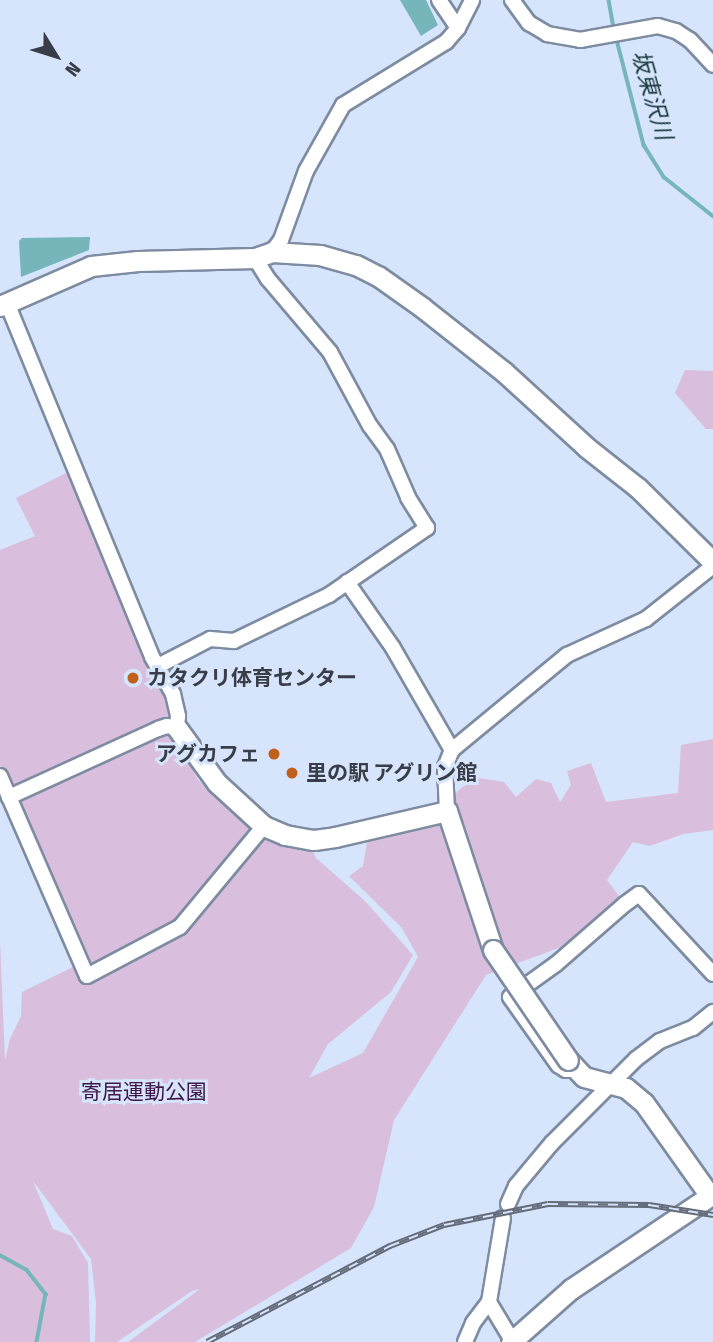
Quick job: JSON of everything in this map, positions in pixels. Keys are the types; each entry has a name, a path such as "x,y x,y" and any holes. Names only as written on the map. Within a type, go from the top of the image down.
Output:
{"street":[{"path":"439,0 458,28"},
{"path":"263,255 281,240 306,171 343,105 446,42 458,28 472,0"},
{"path":"512,0 530,23 547,34 580,40 658,26 676,31 690,40 713,65"},
{"path":"158,666 210,639 234,641 329,595 427,528 408,497 387,449 330,352 268,279 263,255"},
{"path":"447,811 314,840 285,835 264,826 206,772 177,728 178,716 173,694 158,666 3,305 91,266 263,255 320,255 356,265 378,276 504,372 586,447 638,488 713,564 646,619 567,655 452,750 445,767 447,811 493,950 571,1065 584,1077 626,1088 644,1103 711,1195 571,1289 512,1342 489,1302"},
{"path":"347,582 393,648 452,750"},
{"path":"9,797 158,729 167,726 177,728"},
{"path":"0,776 87,976 180,927 264,826"},
{"path":"571,1065 566,1070 558,1065 510,997 556,964 639,894 713,974"},
{"path":"465,1342 489,1302 505,1211 516,1186 552,1143 636,1059 660,1041 694,1028 713,1012"}],"green space":[{"path":"685,370 713,371 713,429 706,429 675,393"},
{"name":"寄居運動公園","path":"70,471 166,698 184,753 198,780 247,825 269,839 313,851 316,858 365,901 413,955 391,992 328,1044 309,1078 363,1053 418,957 402,928 349,876 363,866 367,842 384,834 424,826 461,788 479,778 504,782 516,797 536,779 551,783 560,802 571,785 567,771 591,763 606,802 678,793 681,745 713,739 713,830 683,834 650,846 633,842 607,880 622,900 599,933 486,975 394,1120 374,1207 351,1248 195,1342 128,1342 200,1289 192,1291 117,1342 95,1342 96,1303 91,1259 33,1181 53,1229 72,1236 88,1263 90,1342 0,1342 0,941 5,1060 10,1039 21,1016 22,992 83,962 0,765 0,550 35,536 16,498"}],"shaded area":[{"path":"400,0 426,0 438,25 421,36"},
{"path":"90,237 89,250 21,277 19,241 22,238"}],"waterway":[{"name":"坂東沢川","path":"609,0 614,29"},
{"name":"坂東沢川","path":"616,36 644,145 664,177 713,216"},
{"path":"0,1255 27,1270 46,1294 37,1342"}],"railway":[{"path":"207,1342 390,1246 444,1225 548,1204 649,1205 713,1215"}],"place":[{"name":"カタクリ体育センター","path":"133,678"},
{"name":"アグカフェ","path":"274,754"},
{"name":"里の駅 アグリン館","path":"292,773"}]}
